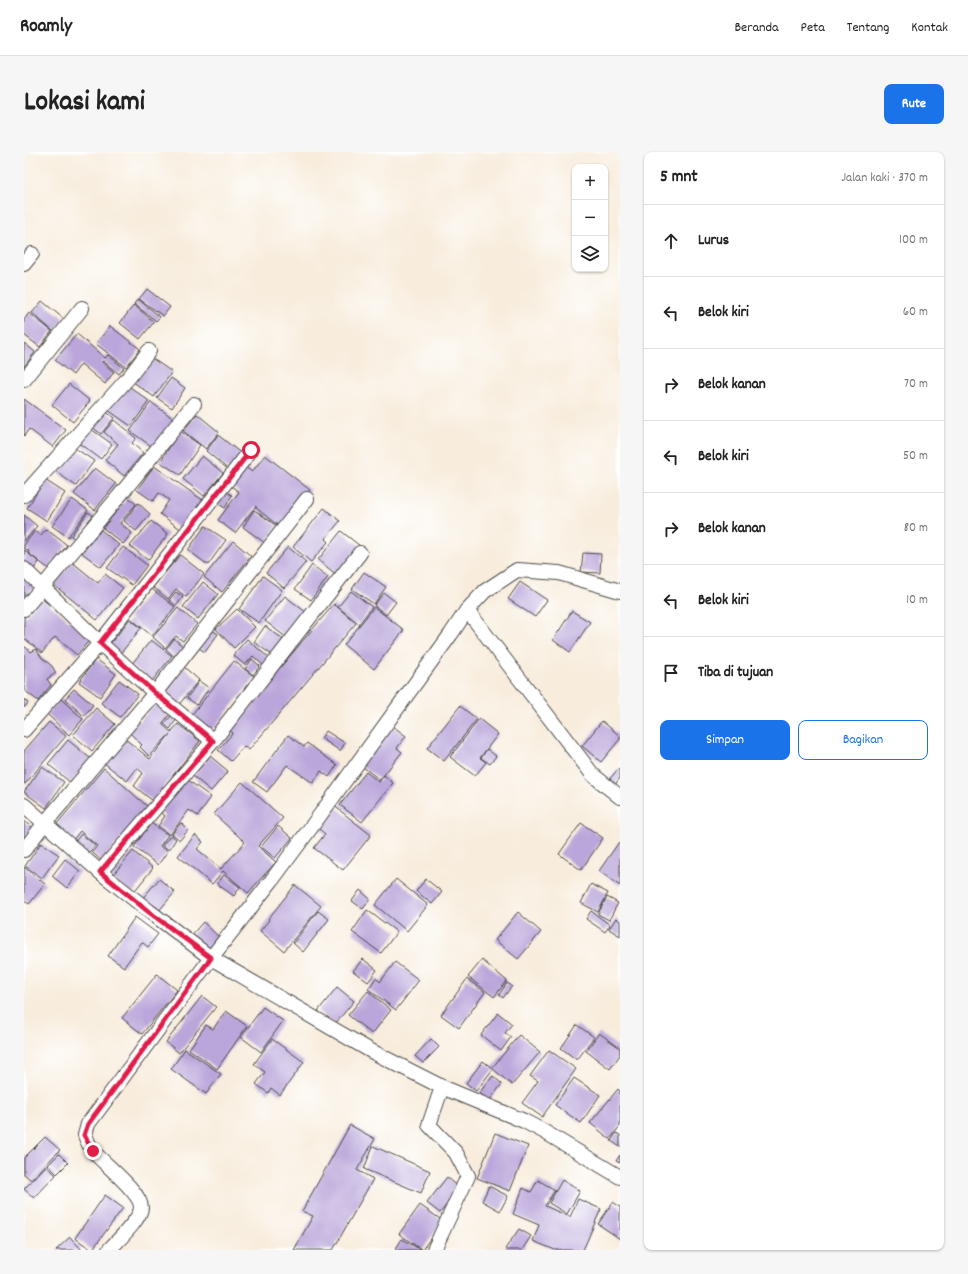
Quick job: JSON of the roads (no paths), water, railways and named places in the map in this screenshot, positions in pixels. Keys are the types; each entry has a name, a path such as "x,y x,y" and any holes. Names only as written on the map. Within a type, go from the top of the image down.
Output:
{"street":[{"path":"24,380 82,308"},
{"path":"24,495 130,376 149,351"},
{"path":"24,609 194,404"},
{"path":"24,730 100,643 251,450"},
{"path":"24,850 44,824 155,693 307,499"},
{"path":"100,872 213,741 360,553"},
{"path":"24,569 100,643 155,693 213,741"},
{"path":"109,1250 134,1222 141,1209 138,1198 132,1190 93,1151 84,1135 88,1124 211,958 315,822 467,610 485,591 517,570 558,572 620,591"},
{"path":"467,610 593,775 620,797"},
{"path":"24,805 100,872 149,912 211,958 371,1051 442,1087 524,1121 620,1177"},
{"path":"434,1250 468,1176 456,1153 429,1125 442,1087"}]}
